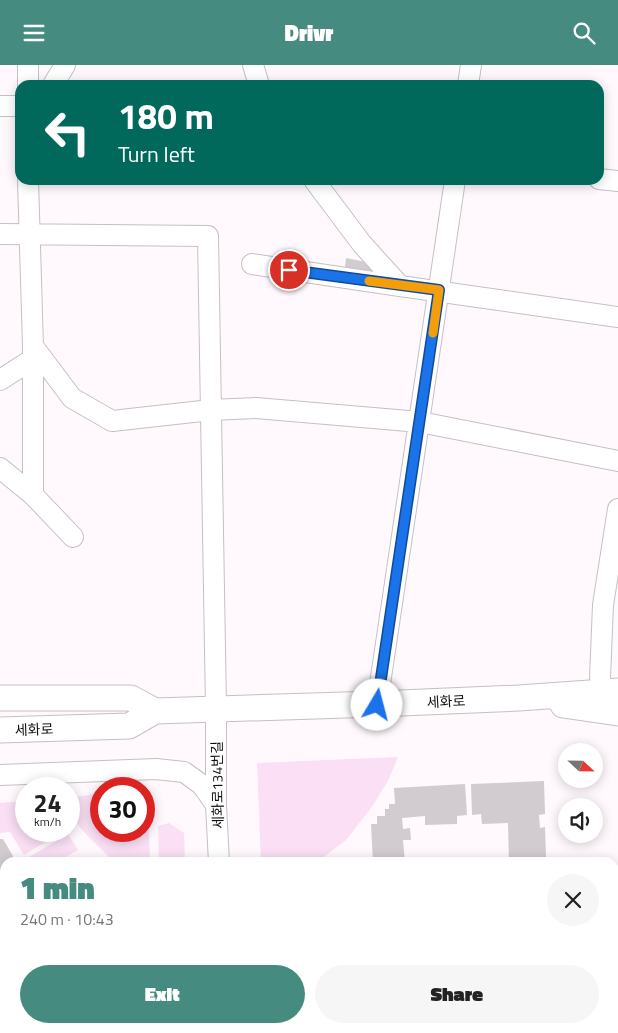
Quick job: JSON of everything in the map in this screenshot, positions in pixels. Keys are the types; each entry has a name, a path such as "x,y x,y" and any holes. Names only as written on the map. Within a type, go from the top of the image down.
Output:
{"main road":[{"name":"세화로","path":"0,730 129,726 155,711 377,705 519,698 612,681"},
{"path":"0,698 131,698 155,711"},
{"path":"519,698 618,713"}],"street":[{"path":"28,65 28,80"},
{"path":"56,80 65,65"},
{"path":"253,65 258,80"},
{"path":"469,80 471,65"},
{"path":"0,106 15,107"},
{"path":"604,180 618,181"},
{"path":"28,185 33,353 33,495"},
{"path":"318,185 362,244 400,286"},
{"path":"377,705 454,185"},
{"path":"0,234 29,234"},
{"name":"세화로134번길","path":"29,234 208,236 216,805 219,857"},
{"path":"252,264 618,317"},
{"path":"0,380 33,353"},
{"path":"33,353 72,398 112,421 211,410 256,408 420,422 618,461"},
{"path":"0,468 33,495 73,537"},
{"path":"612,681 604,605 618,509"},
{"path":"0,775 156,769 184,772 202,785 216,805"}],"shaded area":[{"path":"398,757 388,781 371,808 346,840 324,857 261,857 257,763"},
{"path":"90,795 90,838 81,829 80,796"},
{"path":"15,802 15,840 10,832 0,833 0,803"},
{"path":"169,823 184,833 185,857 159,857 158,826"},
{"path":"16,842 45,842 24,855"},
{"path":"55,842 73,842 78,850 66,857 29,857"},
{"path":"94,842 149,842 150,857 109,857"}],"building":[{"path":"346,258 371,263 372,280 344,276"},
{"path":"544,781 545,814 539,815 540,828 545,827 546,857 509,857 508,823 482,824 481,814 472,815 471,784"},
{"path":"465,784 467,815 457,816 457,824 425,825 425,816 402,818 403,829 410,828 411,840 403,840 404,857 373,857 371,824 377,824 377,816 385,816 385,809 389,809 389,804 395,804 394,788"},
{"path":"0,839 3,839 14,857 0,857"}],"slow traffic":[{"path":"369,281 439,290 433,333"}],"route":[{"path":"289,270 439,290 377,705"}]}
